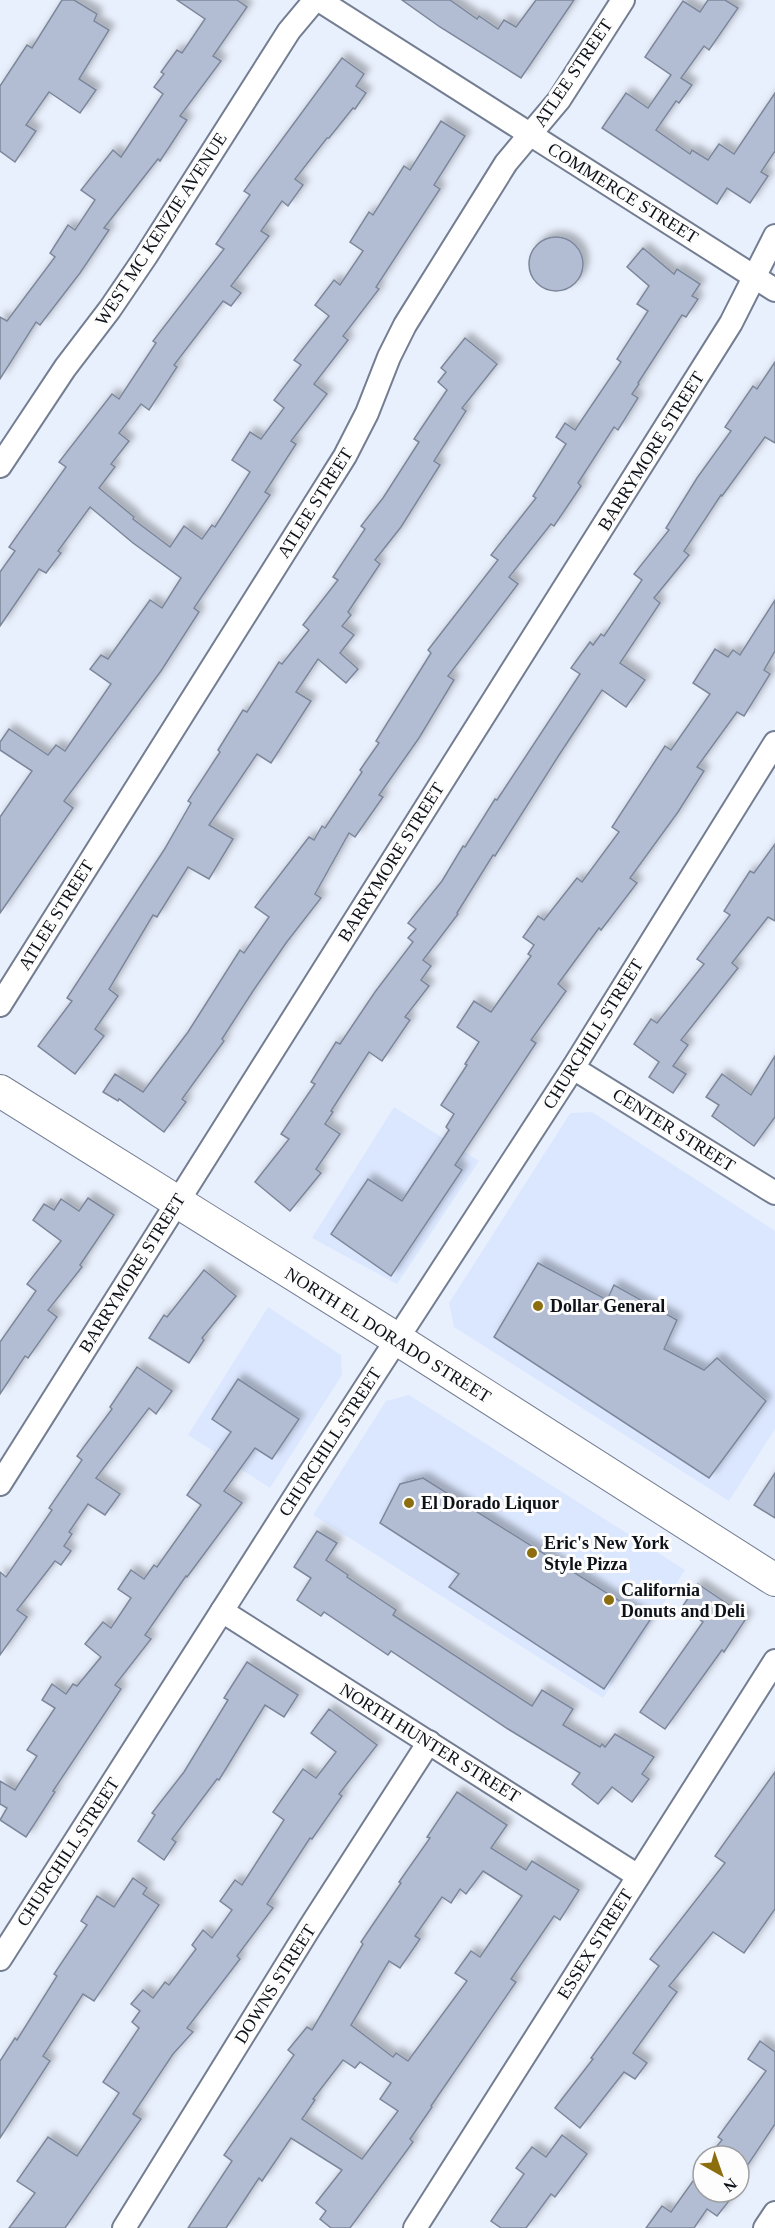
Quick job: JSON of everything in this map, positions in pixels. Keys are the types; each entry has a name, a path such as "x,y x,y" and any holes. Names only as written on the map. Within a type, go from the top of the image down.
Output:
{"main road":[{"name":"NORTH EL DORADO STREET","path":"0,1091 397,1339 775,1580"}],"street":[{"name":"COMMERCE STREET","path":"317,0 775,290"},
{"name":"WEST MC KENZIE AVENUE","path":"3,461 64,368 122,292 289,31 317,0"},
{"name":"ATLEE STREET","path":"0,1005 345,456 368,413 389,357 405,326 506,164 559,100 623,0"},
{"name":"BARRYMORE STREET","path":"0,1484 731,323 775,236"},
{"name":"CHURCHILL STREET","path":"0,1959 573,1068 775,743"},
{"name":"CENTER STREET","path":"573,1068 775,1193"},
{"name":"NORTH HUNTER STREET","path":"222,1611 638,1876"},
{"name":"ESSEX STREET","path":"415,2228 775,1660"},
{"name":"DOWNS STREET","path":"124,2228 310,1927 429,1742"},
{"path":"765,2228 775,2213"}],"shaded area":[{"path":"394,1107 479,1161 397,1284 312,1238"},
{"path":"592,1112 775,1231 775,1429 729,1501 454,1327 449,1303 569,1115"},
{"path":"268,1307 341,1355 342,1375 270,1488 188,1435"},
{"path":"409,1395 685,1570 603,1698 313,1515 386,1401"}],"building":[{"path":"62,0 74,0 97,14 94,21 109,30 79,79 96,90 80,113 49,92 26,125 36,131 15,162 0,151 0,86 27,45 32,48"},
{"path":"177,0 237,0 247,7 213,56 221,61 180,116 187,120 160,161 158,159 104,228 109,230 80,273 40,325 36,322 0,379 0,317 7,321 55,257 50,253 68,225 75,230 95,200 81,190 113,150 121,157 163,94 154,87 164,74 161,72 177,50 182,53 205,19"},
{"path":"402,0 450,0 477,19 479,16 498,29 504,20 516,27 536,0 574,0 521,78"},
{"path":"708,0 725,0 738,8 709,50 704,46 681,78 692,85 679,103 676,101 656,130 690,154 692,150 708,160 719,144 734,154 775,93 775,151 761,172 768,176 750,203 727,188 717,204 602,128 626,93 648,108 671,75 645,57 683,1 700,12"},
{"path":"342,58 364,74 356,86 366,93 295,179 303,185 288,206 282,201 261,231 269,236 231,286 241,293 231,306 223,301 174,365 177,367 149,410 141,404 119,433 129,441 111,464 115,467 99,488 134,517 133,519 170,547 184,526 202,539 212,525 215,527 250,472 232,460 250,432 261,439 284,408 274,400 301,365 294,360 329,316 315,305 334,280 340,285 363,251 350,242 369,212 373,215 404,166 410,170 441,121 465,136 434,185 440,189 376,287 379,289 343,336 348,340 314,384 327,394 291,441 296,444 265,492 270,495 194,608 199,612 161,671 64,801 73,808 0,913 0,817 32,771 0,750 0,742 9,729 48,755 56,745 65,751 111,684 90,669 101,655 108,659 150,600 162,608 181,578 133,543 90,507 58,551 61,553 46,573 39,569 0,626 0,572 15,551 9,547 66,467 59,462 112,394 119,399 156,343 153,341 224,249 216,244 250,195 244,191"},
{"path":"556,237 575,245 583,264 575,283 556,291 537,283 529,264 537,245"},
{"path":"643,248 674,274 677,269 700,284 692,296 698,299 686,317 682,315 638,383 632,394 638,398 618,430 614,427 578,483 581,486 554,526 551,524 509,577 518,584 448,676 454,680 419,738 379,795 383,797 355,837 349,833 315,894 321,898 253,991 222,1039 224,1041 182,1099 186,1102 164,1132 119,1099 118,1101 103,1092 115,1074 143,1092 188,1032 240,950 244,953 269,917 255,907 309,837 314,840 322,826 325,828 379,743 376,741 431,653 428,650 498,560 491,555 536,498 533,496 566,444 556,437 565,423 575,430 621,362 617,359 648,311 637,304 649,286 627,267"},
{"path":"465,338 497,364 462,408 466,411 434,461 440,465 401,527 375,560 380,564 348,612 351,615 342,626 354,635 340,653 358,669 346,683 318,659 296,692 311,701 271,763 257,754 209,825 233,839 209,879 188,867 157,917 153,915 109,989 118,996 95,1029 104,1036 75,1074 38,1046 72,1001 67,998 164,850 191,803 188,801 220,752 218,750 243,710 247,712 279,662 282,664 309,630 303,625 338,580 333,577 365,529 361,526 383,498 419,442 414,439 447,390 438,382 446,372 441,368"},
{"path":"775,362 775,443 765,437 721,495 684,551 689,555 654,598 660,603 620,663 645,680 626,707 602,690 495,856 493,855 458,914 423,960 431,966 421,980 429,986 405,1017 410,1020 382,1061 369,1052 331,1111 333,1112 325,1124 340,1134 316,1169 321,1173 290,1211 255,1182 289,1139 281,1134 315,1084 311,1082 336,1042 340,1044 375,992 413,942 408,938 416,929 408,923 442,881 463,846 465,847 495,799 497,800 580,674 571,668 590,642 593,645 601,634 604,636 642,580 634,574 669,530 666,528 697,478 731,431 725,427 753,386 757,389"},
{"path":"775,600 775,651 764,670 770,674 744,716 737,712 697,767 704,771 678,812 630,878 637,883 601,930 599,928 558,984 566,991 531,1040 536,1043 455,1165 462,1170 391,1276 331,1234 368,1179 402,1201 449,1130 446,1127 454,1114 441,1105 479,1042 457,1027 474,1001 491,1012 531,956 528,954 534,945 523,937 538,916 544,920 577,878 582,882 619,832 612,827 665,746 671,750 710,694 693,683 715,649 728,657 733,650 740,655"},
{"path":"775,844 775,921 768,917 732,963 738,968 681,1040 688,1045 673,1066 686,1074 673,1093 649,1077 659,1062 634,1044 651,1019 657,1023 704,964 697,959 730,915 724,911 750,871 754,873"},
{"path":"775,1056 775,1117 754,1146 712,1116 719,1105 706,1097 722,1074 751,1095"},
{"path":"88,1198 114,1215 80,1265 82,1267 48,1310 57,1317 28,1358 25,1356 0,1394 0,1342 36,1291 27,1284 61,1241 33,1220 44,1204 54,1210 61,1199 79,1211"},
{"path":"538,1263 607,1300 614,1285 677,1320 664,1349 704,1370 717,1358 766,1401 709,1478 494,1337"},
{"path":"204,1270 236,1296 202,1338 204,1340 189,1363 149,1338 164,1315 167,1317"},
{"path":"137,1367 172,1391 156,1414 149,1408 96,1478 120,1494 105,1515 88,1504 69,1532 72,1534 64,1546 71,1551 61,1565 55,1561 17,1610 27,1617 0,1655 0,1572 6,1577 52,1510 49,1508 82,1460 77,1456 112,1409 110,1407"},
{"path":"238,1379 299,1419 272,1459 255,1448 224,1491 242,1503 186,1576 145,1635 151,1639 115,1685 121,1689 53,1791 55,1792 26,1837 0,1820 7,1808 0,1804 0,1781 15,1790 37,1756 27,1750 55,1708 42,1700 52,1684 66,1694 73,1684 77,1686 101,1657 85,1644 103,1622 111,1628 131,1598 118,1589 131,1570 144,1579 154,1565 157,1567 201,1505 187,1495 231,1432 212,1419"},
{"path":"775,1473 775,1518 754,1505"},
{"path":"423,1478 650,1620 604,1689 449,1587 459,1574 380,1523 400,1484"},
{"path":"317,1531 337,1543 326,1560 396,1610 393,1615 532,1706 542,1690 573,1709 563,1725 600,1747 602,1744 605,1747 615,1734 654,1757 642,1774 649,1779 632,1802 612,1787 598,1804 572,1784 580,1773 508,1729 391,1651 388,1655 324,1612 321,1616 297,1600 311,1578 294,1567"},
{"path":"698,1584 747,1617 724,1652 722,1650 665,1729 640,1712 703,1622 682,1607"},
{"path":"247,1662 298,1695 284,1717 265,1705 219,1780 217,1779 172,1839 176,1842 164,1860 138,1841 155,1815 152,1813 184,1772 228,1700 224,1698"},
{"path":"329,1709 377,1745 339,1794 342,1796 312,1839 310,1838 267,1904 273,1908 237,1956 240,1959 187,2028 193,2032 173,2054 133,2114 141,2119 65,2228 9,2228 35,2193 17,2181 48,2137 77,2156 119,2093 103,2082 139,2028 132,2022 140,2011 131,2004 143,1990 153,1998 165,1982 169,1985 196,1949 192,1945 203,1930 212,1938 232,1910 220,1901 235,1880 242,1885 284,1820 273,1812 303,1769 316,1778 336,1752 311,1733"},
{"path":"775,1772 775,1909 744,1953 713,1932 669,1986 677,1992 633,2053 647,2063 635,2079 624,2072 580,2128 555,2108 659,1966 650,1959 725,1863 715,1856"},
{"path":"457,1792 507,1825 491,1848 526,1870 532,1861 579,1890 560,1920 554,1916 511,1979 516,1982 431,2106 410,2139 413,2142 350,2228 331,2228 320,2219 326,2211 316,2203 342,2170 291,2138 262,2181 259,2178 226,2228 188,2228 232,2161 224,2155 294,2055 288,2050 307,2027 312,2030 363,1944 361,1942 430,1838 427,1837","holes":["483,1871 522,1896 480,1957 471,1951 455,1973 467,1981 408,2061 396,2053 393,2057 351,2025 389,1961 400,1968 420,1939 415,1936 442,1897 451,1903 460,1889 466,1894","343,2060 355,2068 360,2062 391,2083 380,2099 398,2111 362,2159 302,2119 315,2100 313,2099"]},
{"path":"133,1878 147,1888 143,1894 159,1905 94,2001 83,1994 43,2056 50,2061 0,2138 0,2061 15,2038 17,2040 57,1976 54,1974 87,1925 81,1921 97,1896 114,1907"},
{"path":"760,2041 775,2052 775,2124 751,2160 751,2144 719,2144 722,2140 718,2137 766,2071 748,2059"},
{"path":"562,2135 587,2154 555,2197 551,2194 526,2228 501,2228 491,2221 524,2174 516,2168 532,2147 546,2157"},
{"path":"691,2184 691,2204 726,2204 717,2216 707,2209 694,2228 646,2228 662,2206 671,2212"}],"place":[{"name":"Dollar General","path":"538,1306"},
{"name":"El Dorado Liquor","path":"409,1503"},
{"name":"Eric's New York Style Pizza","path":"532,1553"},
{"name":"California Donuts and Deli","path":"609,1600"}]}
